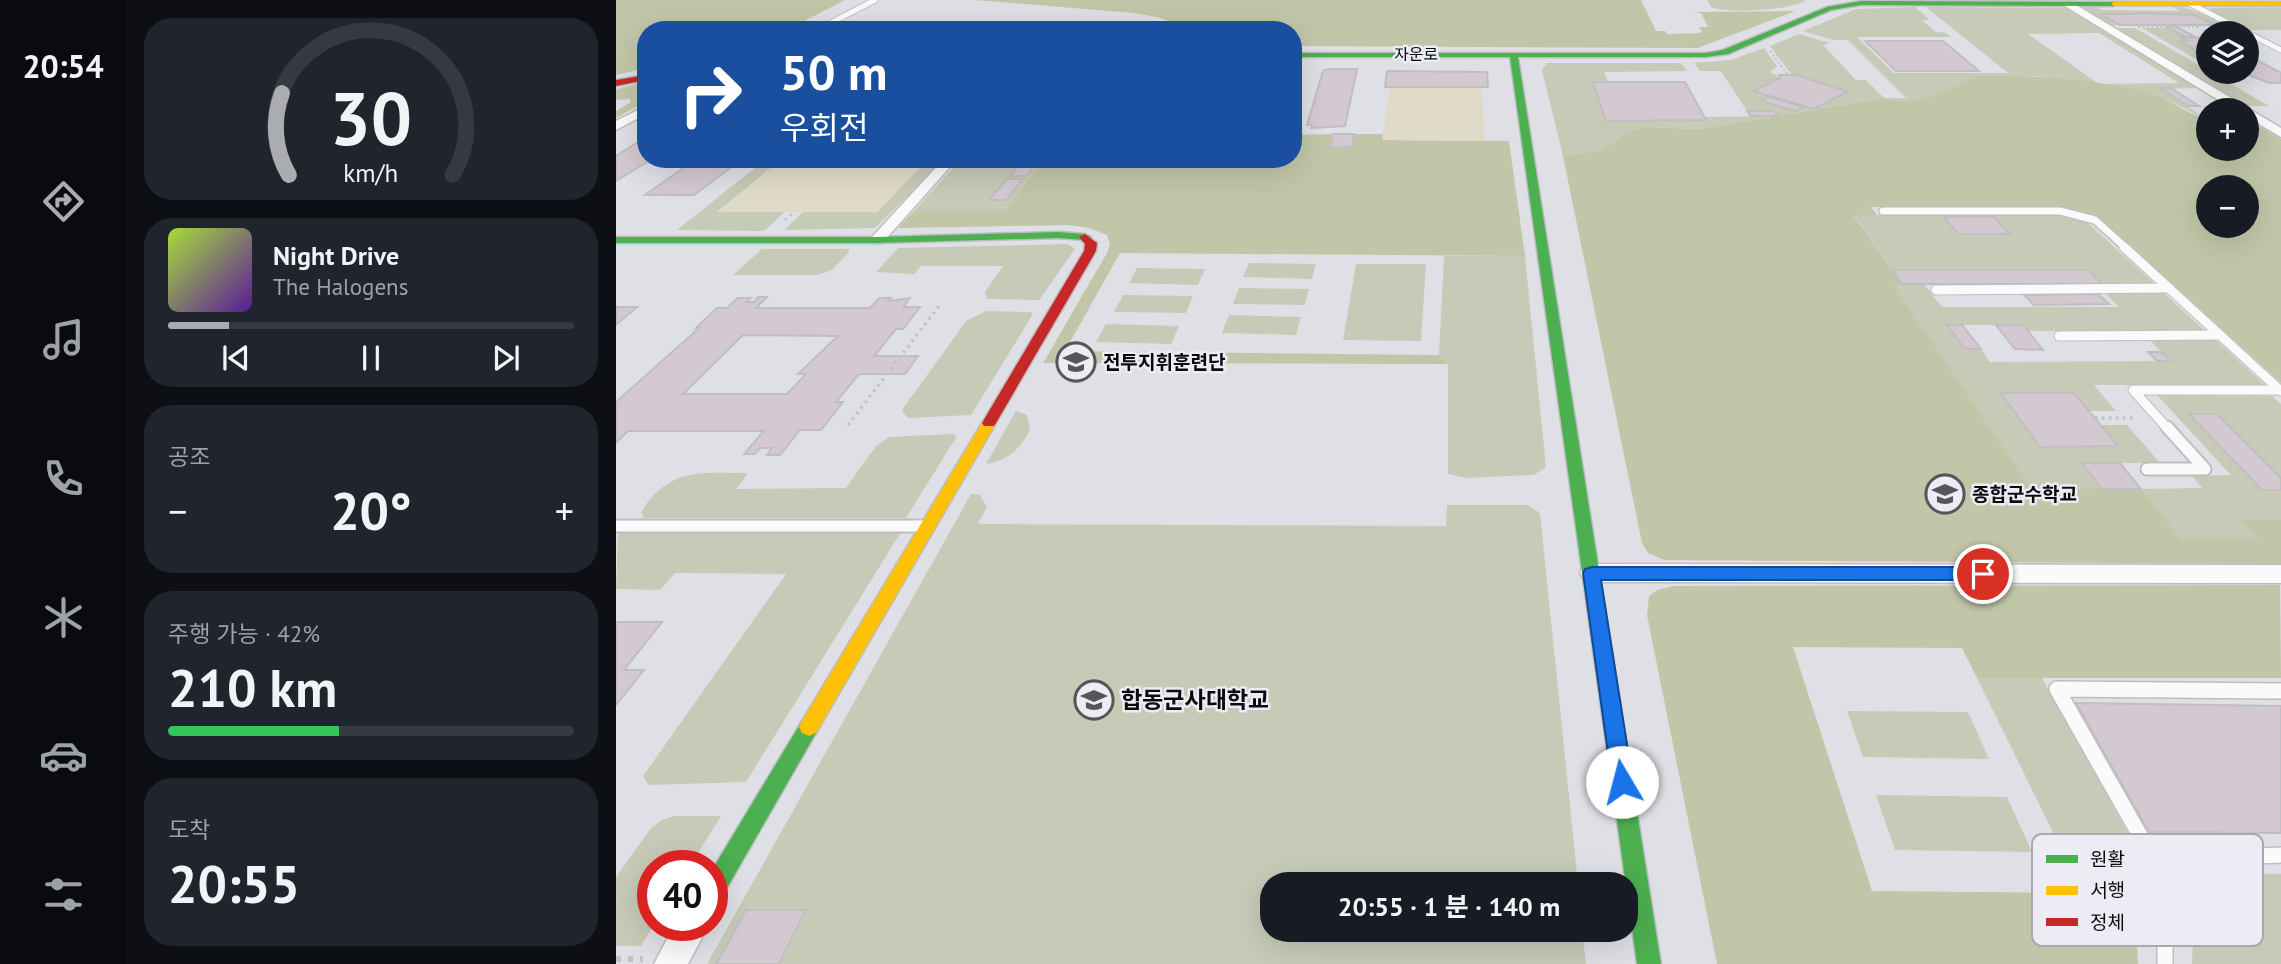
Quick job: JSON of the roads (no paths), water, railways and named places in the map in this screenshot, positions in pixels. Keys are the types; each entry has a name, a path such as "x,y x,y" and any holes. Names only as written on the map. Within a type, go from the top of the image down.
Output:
{"street":[{"path":"1853,2 2281,5"},
{"name":"자운로","path":"1302,55 1716,54 1853,2"},
{"path":"2068,4 2223,98"},
{"path":"1514,55 1649,964"},
{"path":"616,83 637,79"},
{"path":"616,126 637,113"},
{"path":"2259,120 2281,133"},
{"path":"877,240 943,168"},
{"path":"616,240 877,240 1058,235 1085,237 1091,243 1090,251 728,865"},
{"path":"1592,573 2281,575"},
{"path":"656,961 677,941"}],"lane":[{"path":"834,21 875,0"},
{"path":"2190,4 2281,50"},
{"path":"1883,211 2060,211 2095,220 2280,390"},
{"path":"1936,290 2168,288"},
{"path":"2059,337 2220,335"},
{"path":"2147,469 2206,469 2133,390 2280,390"},
{"path":"616,526 928,526"},
{"path":"2139,834 2057,689 2281,691"},
{"path":"2263,855 2281,855"},
{"path":"2165,946 2165,964"}],"place":[{"name":"전투지휘훈련단","path":"1076,362"},
{"name":"종합군수학교","path":"1945,494"},
{"name":"합동군사대학교","path":"1094,700"}]}
